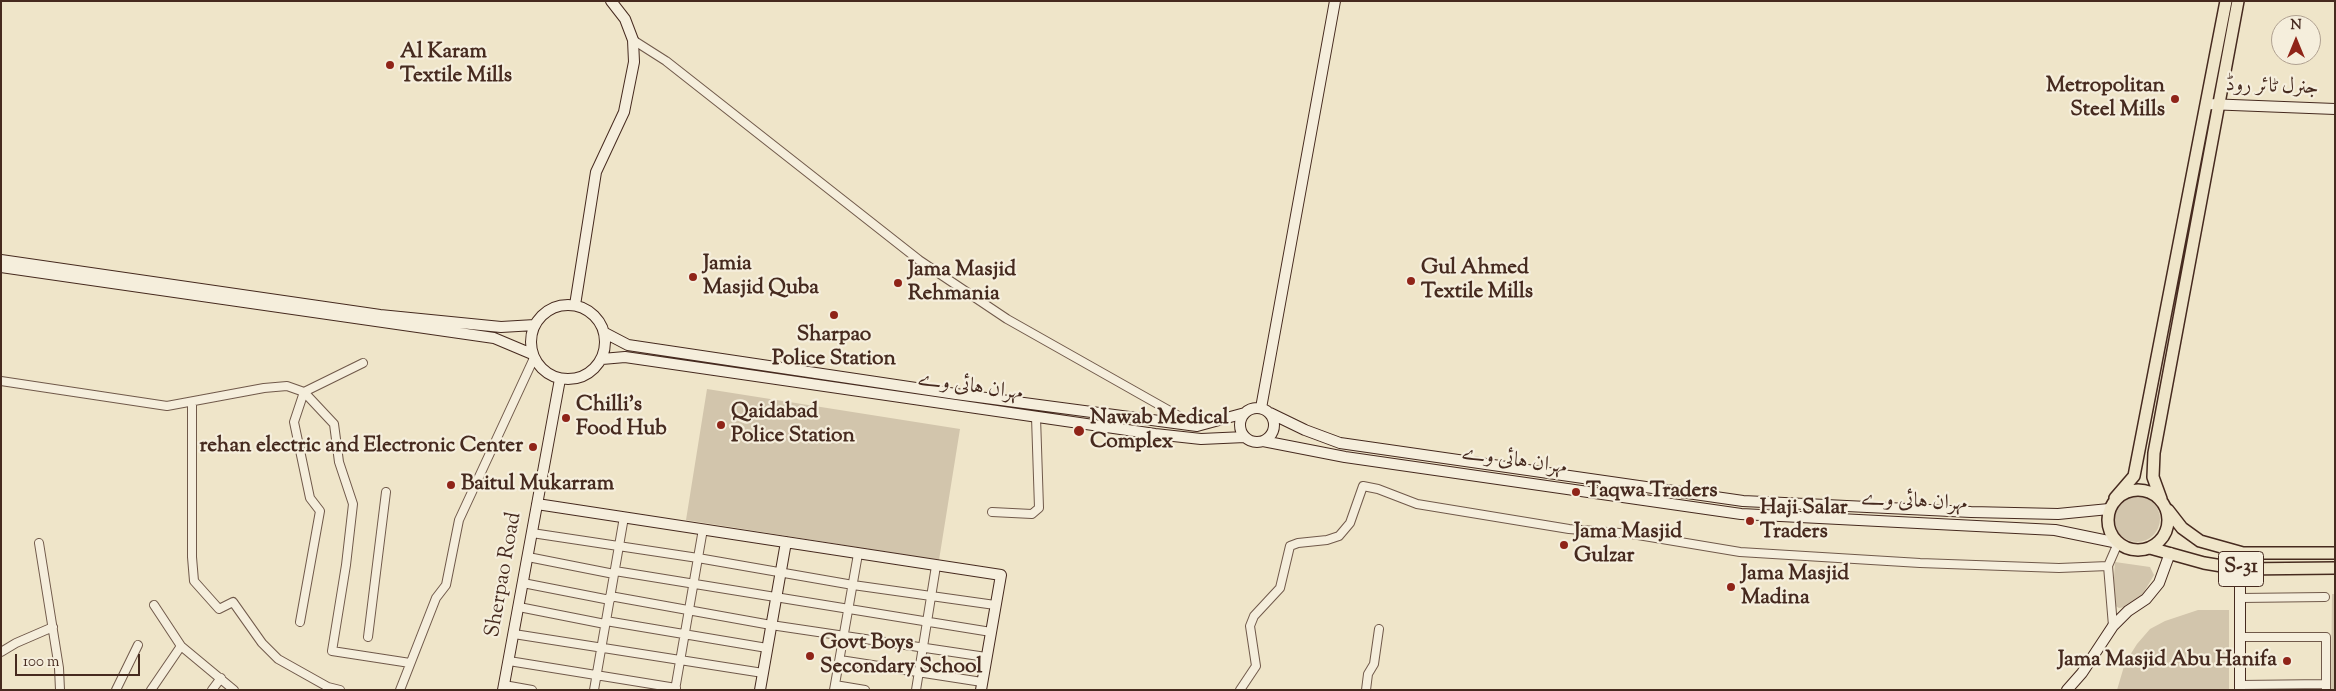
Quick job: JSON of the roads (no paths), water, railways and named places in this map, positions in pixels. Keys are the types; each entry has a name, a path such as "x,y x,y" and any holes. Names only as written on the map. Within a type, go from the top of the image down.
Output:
{"main road":[{"path":"575,305 596,172 624,112 634,62 633,40 625,19 611,1"},
{"path":"1244,413 1240,426 1245,438 1257,442 1263,441 1272,432 1274,426 1265,410 1335,1"},
{"path":"2226,1 2134,476 2115,498 2109,510 2107,522 2111,535 2118,543 2128,548 2139,550 2150,548 2161,541 2166,533 2169,521 2167,509 2153,477 2153,458 2238,1"},
{"name":"جنرل ٹائر روڈ","path":"2207,104 2335,109"},
{"path":"1,260 494,338 533,356"},
{"path":"1,267 380,314 500,327 535,325"},
{"path":"575,305 594,314 605,333 606,346 602,359 591,372 577,379 560,379 540,368 533,356 530,345 535,325 546,311 555,306 575,305"},
{"path":"605,333 628,345 956,394 1197,426 1244,413 1250,409 1265,410 1305,430 1340,443 1743,501 1971,512 2058,514 2109,510"},
{"name":"مہران ہائی وے","path":"602,359 625,357 1200,439 1245,438"},
{"name":"Sherpao Road","path":"504,687 560,379"},
{"name":"مہران ہائی وے","path":"1263,441 1345,457 1741,514 2055,530 2118,543"},
{"path":"2115,498 2126,491 2139,489 2151,491 2161,499"},
{"path":"537,504 1001,575 981,686"},
{"name":"S-31","path":"2167,509 2182,528 2200,541 2243,553 2335,553"},
{"path":"760,690 786,542"},
{"name":"S-31","path":"2150,548 2204,563 2240,569 2335,568"},
{"path":"2067,690 2082,673 2112,626 2128,611 2146,599 2159,583 2170,553"},
{"path":"2253,553 2253,568"},
{"path":"2240,569 2240,687"}],"street":[{"path":"633,40 666,61 919,260 1007,319 1197,426"},
{"path":"400,690 436,598 446,585 459,520 533,356"},
{"path":"300,622 320,511 310,498 294,422 304,392 363,363"},
{"path":"1,381 166,406 264,388 287,386 304,392 334,424 340,462 352,504 346,565 332,651 410,663"},
{"path":"192,402 192,557 194,582 219,609 233,602 262,643 278,659 335,689"},
{"path":"992,512 1032,514 1039,508 1036,417"},
{"path":"1240,690 1256,666 1250,626 1254,616 1280,588 1290,546 1298,543 1328,540 1340,536 1350,523 1364,486 1378,489 1417,504 1569,529 1632,534 1740,552 1930,564 2059,568 2108,566"},
{"path":"368,637 386,492"},
{"path":"594,690 624,517"},
{"path":"509,661 597,674 675,689 703,529"},
{"path":"532,533 698,558 853,585 995,604"},
{"path":"39,543 60,690"},
{"path":"2112,626 2108,566 2118,543"},
{"path":"858,554 835,687 865,690"},
{"path":"528,557 848,610 927,620 990,632"},
{"path":"916,690 936,566"},
{"path":"523,583 771,625 986,657"},
{"path":"2241,598 2325,597"},
{"path":"154,605 181,646 234,690"},
{"path":"518,608 767,648"},
{"path":"1,652 52,627"},
{"path":"1366,690 1368,674 1374,664 1379,629"},
{"path":"514,634 763,673"},
{"path":"2240,687 2326,687 2326,637 2241,637"},
{"path":"116,690 138,644"},
{"path":"151,690 181,646"},
{"path":"840,660 919,672 981,686"},
{"path":"212,690 221,678"},
{"path":"504,687 532,690"}],"place":[{"name":"Al Karam Textile Mills","path":"390,65"},
{"name":"Metropolitan Steel Mills","path":"2175,99"},
{"name":"Jamia Masjid Quba","path":"693,277"},
{"name":"Gul Ahmed Textile Mills","path":"1411,281"},
{"name":"Jama Masjid Rehmania","path":"898,283"},
{"name":"Sharpao Police Station","path":"834,315"},
{"name":"Chilli's Food Hub","path":"566,418"},
{"name":"Qaidabad Police Station","path":"721,425"},
{"name":"Nawab Medical Complex","path":"1079,431"},
{"name":"rehan electric and Electronic Center","path":"533,447"},
{"name":"Baitul Mukarram","path":"451,485"},
{"name":"Taqwa Traders","path":"1576,492"},
{"name":"Haji Salar Traders","path":"1750,521"},
{"name":"Jama Masjid Gulzar","path":"1564,545"},
{"name":"Jama Masjid Madina","path":"1731,587"},
{"name":"Govt Boys Secondary School","path":"810,656"},
{"name":"Jama Masjid Abu Hanifa","path":"2287,661"}]}
